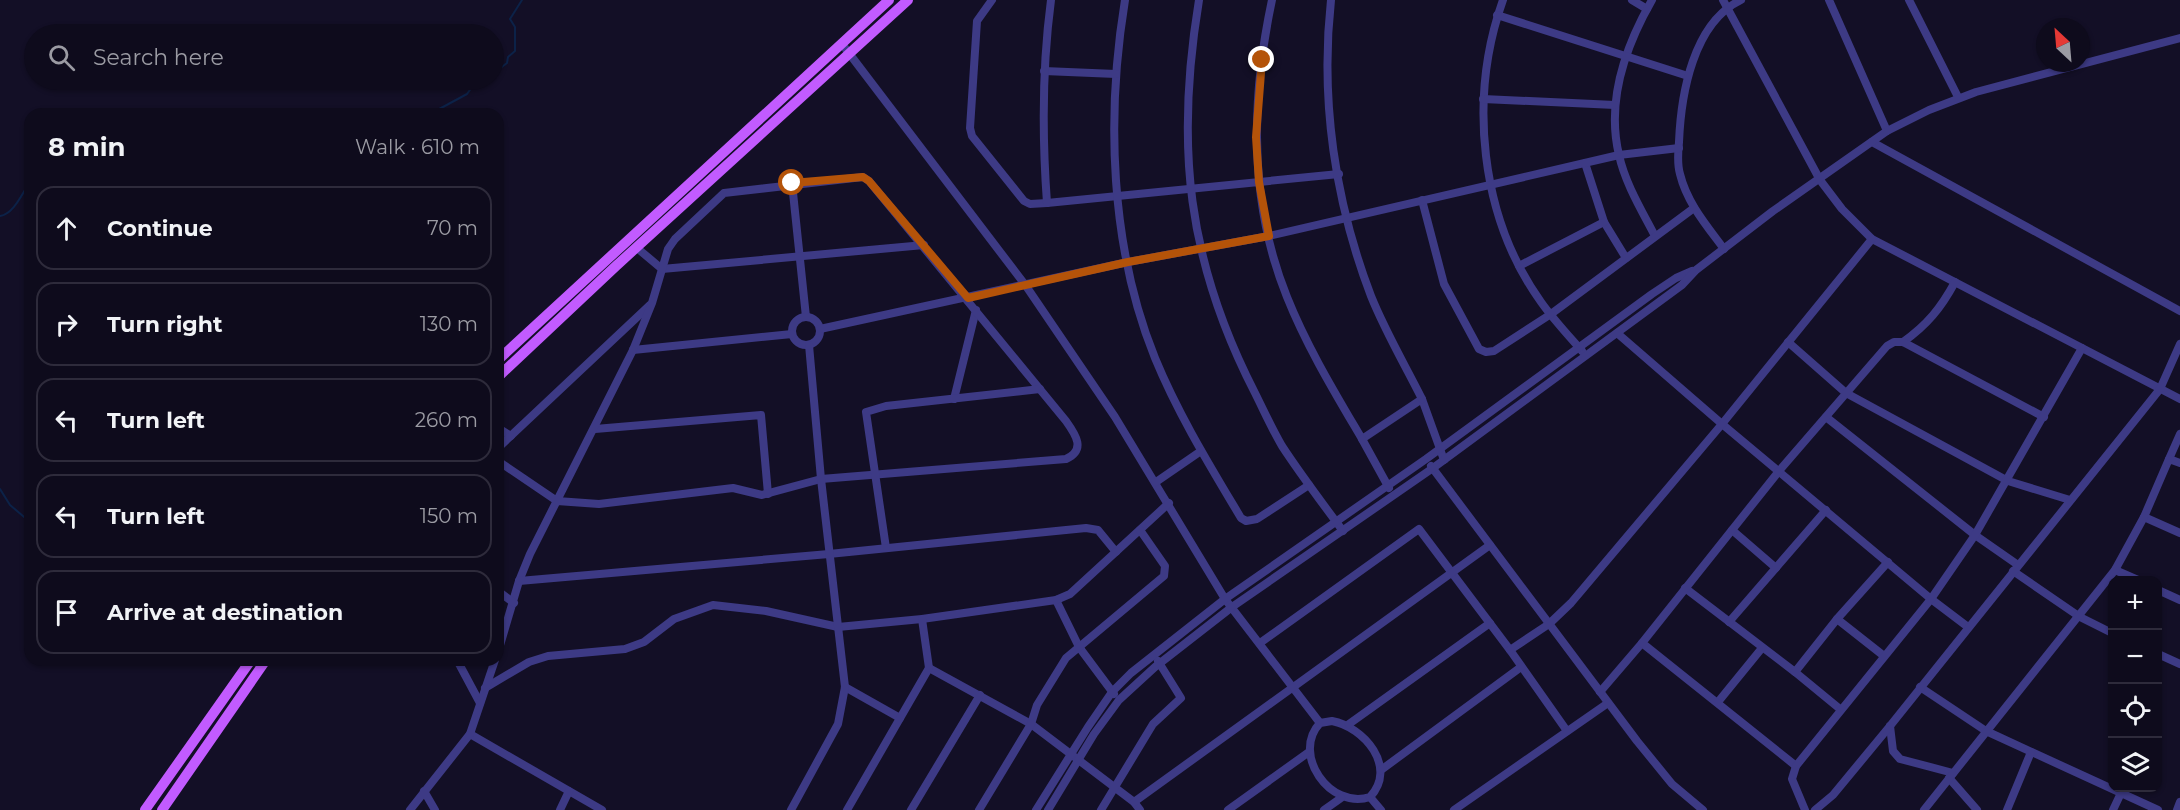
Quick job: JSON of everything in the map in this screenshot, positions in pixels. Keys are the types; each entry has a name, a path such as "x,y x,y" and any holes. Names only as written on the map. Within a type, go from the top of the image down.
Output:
{"main road":[{"path":"504,354 889,0"},
{"path":"504,371 909,0"},
{"path":"145,810 247,666"},
{"path":"162,810 262,666"}],"street":[{"path":"992,0 977,21 970,128 972,136 1023,201 1030,204 1047,203 1339,174"},
{"path":"1047,203 1042,132 1044,71 1051,0"},
{"path":"1125,0 1116,74 1115,138 1119,196 1128,262 1154,356 1174,401 1241,518 1246,521 1257,519 1309,485"},
{"path":"1199,0 1190,65 1186,127 1199,248 1223,324 1243,370 1281,444 1343,531"},
{"path":"1272,0 1257,108 1259,182 1269,236 1283,286 1301,332 1393,496"},
{"path":"1331,0 1326,45 1327,96 1345,217 1372,297 1422,399 1444,460"},
{"path":"1503,0 1489,48 1483,99 1484,131 1491,184 1500,221 1520,266 1551,314 1586,356"},
{"path":"1632,0 1647,9"},
{"path":"1652,0 1625,55 1615,105 1619,155 1634,194 1655,236"},
{"path":"1724,249 1694,208 1679,173 1678,148 1682,104 1688,76 1704,37 1725,3 1741,0"},
{"path":"1829,0 1887,131"},
{"path":"1909,0 1958,97"},
{"path":"1725,3 1820,180 1842,209 1872,239 2180,399"},
{"path":"1497,15 1688,76"},
{"path":"1048,810 1079,758 1119,700 1160,663 1232,607 1510,412 1682,285 1696,270 1773,211 1887,131 1958,97 2180,38"},
{"path":"842,44 1026,286 1156,482 1225,599 1320,723"},
{"path":"1044,71 1116,74"},
{"path":"1483,99 1615,105"},
{"path":"1872,142 2180,311"},
{"path":"820,329 1128,262 1269,236 1619,155 1678,148"},
{"path":"1585,163 1604,222 1626,258"},
{"path":"504,465 557,501 599,504 733,488 754,494 768,494 821,479 1066,459 1075,455 1078,449 1078,438 968,298 874,185 863,177 792,183 724,193 675,239 668,249 652,303 633,350 557,501 519,581 504,634"},
{"path":"792,183 806,317"},
{"path":"1422,200 1444,284 1479,349 1486,352 1494,351 1551,314 1694,208"},
{"path":"1520,266 1604,222"},
{"path":"1510,650 1549,624 1571,603 1722,424 1872,239"},
{"path":"637,248 662,269 924,245"},
{"path":"1036,810 1071,752 1112,692 1153,655 1225,599 1426,459 1632,309 1676,278 1696,270"},
{"path":"1903,342 1924,327 1940,309 1954,282"},
{"path":"504,442 652,303"},
{"path":"1632,309 1638,317"},
{"path":"954,399 976,310"},
{"path":"806,317 816,322 820,329 819,337 809,345"},
{"path":"806,317 794,324 792,334 796,342 809,345"},
{"path":"1617,333 1722,424 1931,599 1968,627"},
{"path":"633,350 792,334"},
{"path":"1788,342 1846,393 2008,481 2070,500"},
{"path":"1600,692 1779,471 1887,346 1894,342 1903,342 2044,417"},
{"path":"1815,810 1833,795 1890,726 2160,389 2180,344"},
{"path":"791,810 838,724 845,687 821,479 809,345"},
{"path":"1805,810 1792,779 1796,766 1931,599 1975,536 2082,348"},
{"path":"1546,372 1552,381"},
{"path":"886,548 866,412 886,406 1040,389"},
{"path":"1362,439 1422,399"},
{"path":"1504,402 1510,412"},
{"path":"595,429 761,415 768,494"},
{"path":"1826,417 2080,617 2108,631"},
{"path":"504,432 511,436"},
{"path":"1924,810 2080,617 2115,570 2144,517 2180,434"},
{"path":"1156,482 1202,451"},
{"path":"1426,459 1608,703 1672,784 1703,810"},
{"path":"2169,459 2180,463"},
{"path":"485,688 528,662 548,656 625,649 644,642 674,619 713,605 766,611 838,627 922,619 1056,600 1071,594 1169,503"},
{"path":"1729,622 1826,510"},
{"path":"2144,517 2180,533"},
{"path":"519,581 829,554 1086,528 1098,530 1116,552"},
{"path":"1260,643 1413,531 1419,529 1423,531 1567,731"},
{"path":"979,810 1031,724 1037,705 1058,668 1079,647 1164,576 1165,566 1140,530"},
{"path":"1732,530 1776,568"},
{"path":"1134,802 1490,545"},
{"path":"1283,558 1290,568"},
{"path":"1795,672 1837,619 1888,562"},
{"path":"2115,570 2129,576"},
{"path":"1685,588 1840,709"},
{"path":"2162,592 2180,600"},
{"path":"504,596 514,603"},
{"path":"1056,600 1079,647 1119,700"},
{"path":"848,810 929,668 922,619"},
{"path":"1837,619 1884,656"},
{"path":"1349,724 1490,623"},
{"path":"1642,643 1796,766"},
{"path":"1718,702 1762,648"},
{"path":"1101,810 1153,724 1181,698 1153,655"},
{"path":"2162,656 2180,663"},
{"path":"460,666 480,703"},
{"path":"410,810 470,734 493,666"},
{"path":"1381,770 1521,667"},
{"path":"929,668 1031,724 1115,786 1140,810"},
{"path":"845,687 900,718"},
{"path":"1920,687 1986,731 2158,810"},
{"path":"911,810 980,695"},
{"path":"1454,810 1608,703"},
{"path":"1332,721 1349,724 1370,745 1381,770 1380,781 1370,797 1353,800 1341,798 1326,787 1317,776 1309,753 1309,739 1320,723 1332,721"},
{"path":"1890,726 1893,751 1900,759 1951,776 1977,810"},
{"path":"470,734 602,810"},
{"path":"2010,809 2031,752"},
{"path":"1228,810 1309,753"},
{"path":"424,791 435,810"},
{"path":"560,810 569,791"},
{"path":"2113,810 2121,793"},
{"path":"1370,797 1381,810"},
{"path":"1324,810 1341,798"},
{"path":"2177,810 2180,802"}],"waterway":[{"path":"504,65 508,57 515,51 515,27 510,19 522,0"},
{"path":"441,108 467,94 470,90"},
{"path":"0,216 14,207 24,191"},
{"path":"0,489 10,505 24,517"}],"route":[{"path":"792,183 863,177 874,185 968,298 1128,262 1269,236 1259,182 1256,137 1262,60"}]}
